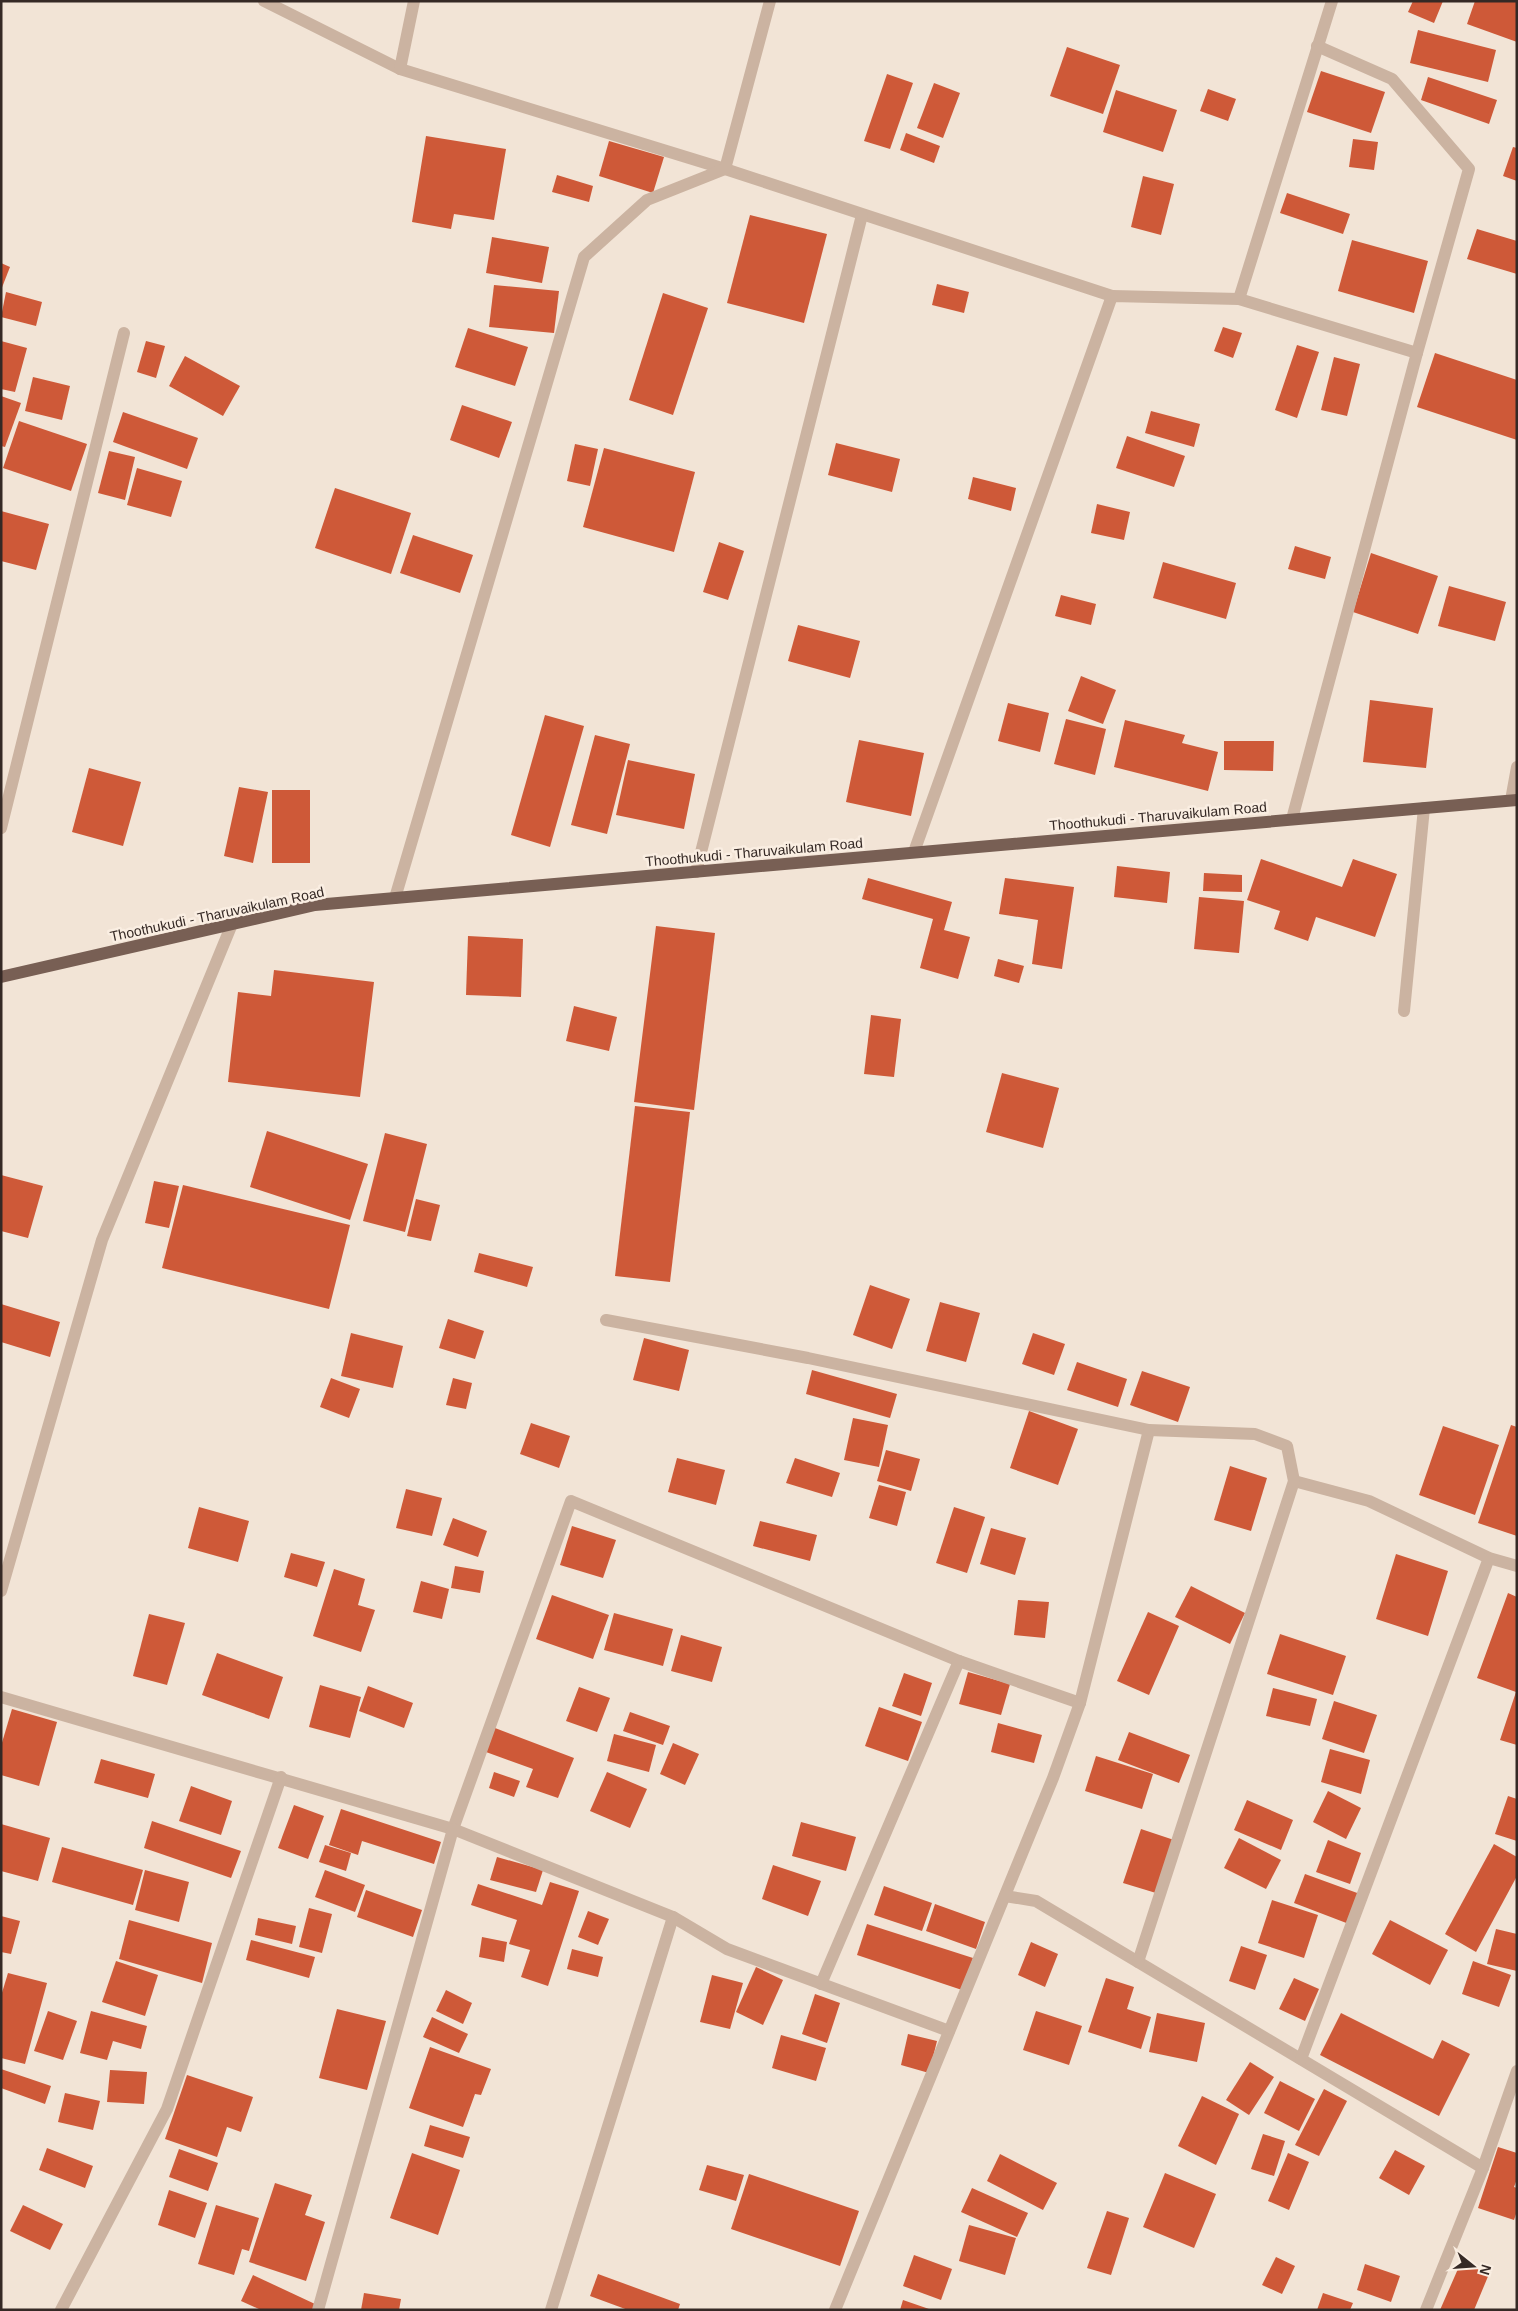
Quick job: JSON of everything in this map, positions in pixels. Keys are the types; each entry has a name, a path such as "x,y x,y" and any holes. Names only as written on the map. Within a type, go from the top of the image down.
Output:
{"main road":[{"name":"Thoothukudi - Tharuvaikulam Road","path":"1,977 315,906 1514,800"}],"street":[{"path":"264,1 400,69 725,169 1112,296 1239,299 1417,353"},
{"path":"400,69 414,1"},
{"path":"725,169 770,1"},
{"path":"1239,299 1332,1"},
{"path":"1292,819 1417,353 1469,169 1392,79 1317,46"},
{"path":"395,898 584,257 647,200 725,169"},
{"path":"696,872 862,215"},
{"path":"914,852 1112,296"},
{"path":"1,828 124,333"},
{"path":"1514,800 1517,767"},
{"path":"1404,1011 1424,808"},
{"path":"1,1591 102,1240 232,924"},
{"path":"606,1320 808,1358 1149,1430 1255,1434 1287,1446 1294,1481 1138,1962"},
{"path":"835,2310 1053,1778 1080,1703 1149,1430"},
{"path":"1294,1481 1370,1501 1489,1558 1517,1566"},
{"path":"318,2310 453,1828 571,1501 959,1661 1080,1703"},
{"path":"1301,2059 1489,1558"},
{"path":"821,1984 959,1661"},
{"path":"1,1697 453,1828 673,1917 727,1949 949,2031"},
{"path":"61,2310 167,2109 281,1777"},
{"path":"1005,1896 1036,1901 1483,2168"},
{"path":"551,2310 673,1917"},
{"path":"1426,2310 1483,2168 1517,2071"}],"building":[{"path":"1413,1 1443,1 1434,23 1408,12"},
{"path":"1475,1 1517,1 1517,42 1467,24"},
{"path":"1418,30 1496,50 1488,82 1410,63"},
{"path":"1067,47 1120,65 1103,114 1050,96"},
{"path":"1321,71 1385,92 1371,133 1307,112"},
{"path":"887,74 913,83 890,149 864,141"},
{"path":"1428,77 1497,100 1489,124 1421,100"},
{"path":"934,83 960,93 943,138 917,128"},
{"path":"1208,89 1236,99 1228,121 1200,111"},
{"path":"1116,90 1177,110 1163,152 1103,132"},
{"path":"906,133 940,146 934,163 900,150"},
{"path":"426,136 506,149 494,220 454,214 451,229 412,222"},
{"path":"1353,139 1378,142 1374,170 1349,167"},
{"path":"609,141 664,157 653,193 599,176"},
{"path":"1513,147 1517,148 1517,181 1503,176"},
{"path":"557,175 593,186 589,202 552,192"},
{"path":"1143,176 1174,184 1161,235 1131,227"},
{"path":"1287,193 1350,214 1343,234 1280,213"},
{"path":"750,215 827,234 804,323 727,303"},
{"path":"1477,229 1517,241 1517,274 1467,259"},
{"path":"492,237 549,247 542,283 486,273"},
{"path":"1352,240 1428,261 1414,313 1338,291"},
{"path":"1,263 10,267 1,290"},
{"path":"937,284 969,292 964,313 932,305"},
{"path":"494,285 559,291 554,333 489,327"},
{"path":"6,292 42,302 36,326 1,317"},
{"path":"663,293 708,308 673,415 629,400"},
{"path":"1223,327 1242,333 1233,358 1214,351"},
{"path":"468,328 528,347 515,386 455,367"},
{"path":"1,341 27,348 15,392 1,389"},
{"path":"146,341 165,346 156,378 137,372"},
{"path":"1297,345 1319,352 1297,418 1275,410"},
{"path":"1435,353 1517,380 1517,440 1417,407"},
{"path":"185,356 240,386 223,416 169,386"},
{"path":"1334,357 1360,364 1347,416 1321,410"},
{"path":"33,377 70,386 62,420 25,411"},
{"path":"1,396 21,403 5,447 1,446"},
{"path":"462,405 512,422 499,458 450,440"},
{"path":"1151,411 1200,424 1194,447 1145,433"},
{"path":"123,412 198,438 187,469 113,442"},
{"path":"19,421 87,444 71,491 3,468"},
{"path":"1127,436 1185,456 1174,487 1116,468"},
{"path":"836,443 900,459 892,492 828,475"},
{"path":"575,444 598,449 590,486 567,481"},
{"path":"604,448 695,472 674,552 583,527"},
{"path":"109,451 135,457 125,500 98,493"},
{"path":"137,468 182,481 171,517 127,505"},
{"path":"973,477 1016,488 1011,511 968,499"},
{"path":"335,488 411,513 391,574 315,548"},
{"path":"1097,504 1130,512 1124,540 1091,533"},
{"path":"1,511 49,524 36,570 1,561"},
{"path":"413,535 473,555 460,593 400,573"},
{"path":"719,542 744,551 728,600 703,592"},
{"path":"1295,546 1331,557 1325,579 1288,569"},
{"path":"1371,553 1438,576 1418,634 1353,612"},
{"path":"1163,562 1236,583 1226,619 1153,598"},
{"path":"1449,586 1506,602 1495,641 1438,626"},
{"path":"1061,595 1096,604 1091,625 1055,616"},
{"path":"798,625 860,641 850,678 788,661"},
{"path":"1081,676 1116,690 1103,724 1068,711"},
{"path":"1370,700 1433,708 1426,768 1363,762"},
{"path":"1008,703 1049,713 1040,752 998,741"},
{"path":"545,715 584,726 550,847 511,835"},
{"path":"1066,719 1106,729 1095,775 1054,764"},
{"path":"1125,720 1185,735 1182,743 1218,752 1208,791 1114,767"},
{"path":"595,735 630,744 607,834 571,825"},
{"path":"859,740 924,753 911,816 846,802"},
{"path":"1224,741 1274,741 1273,771 1224,770"},
{"path":"628,760 695,774 684,829 616,815"},
{"path":"89,768 141,782 123,846 72,832"},
{"path":"239,787 268,792 253,863 224,856"},
{"path":"272,790 310,790 310,863 272,863"},
{"path":"1261,859 1342,887 1353,859 1397,874 1375,937 1316,917 1308,941 1274,929 1280,911 1247,900"},
{"path":"1117,866 1170,872 1167,903 1114,897"},
{"path":"1204,873 1242,875 1242,892 1203,891"},
{"path":"868,878 952,902 944,930 970,937 958,979 920,968 933,919 862,899"},
{"path":"1005,878 1074,887 1062,969 1032,964 1038,920 999,914"},
{"path":"1199,897 1244,901 1239,953 1194,949"},
{"path":"656,926 715,933 694,1110 634,1102"},
{"path":"468,936 523,939 521,997 466,995"},
{"path":"998,959 1024,966 1019,983 994,976"},
{"path":"274,970 374,982 360,1097 228,1082 238,992 271,996"},
{"path":"574,1006 617,1017 609,1051 566,1041"},
{"path":"871,1015 901,1019 894,1077 864,1074"},
{"path":"1002,1073 1059,1088 1043,1148 986,1132"},
{"path":"635,1106 690,1112 670,1282 615,1276"},
{"path":"267,1131 368,1164 350,1220 250,1187"},
{"path":"385,1133 427,1144 405,1232 363,1221"},
{"path":"1,1175 43,1186 28,1238 1,1231"},
{"path":"154,1181 179,1186 169,1228 145,1223"},
{"path":"183,1185 350,1225 329,1309 162,1268"},
{"path":"416,1199 440,1205 431,1241 407,1236"},
{"path":"479,1253 533,1267 527,1287 474,1272"},
{"path":"870,1285 910,1299 892,1349 853,1335"},
{"path":"940,1302 980,1313 966,1362 926,1351"},
{"path":"1,1304 60,1322 50,1357 1,1342"},
{"path":"448,1319 484,1331 475,1359 439,1348"},
{"path":"351,1333 403,1346 393,1388 341,1376"},
{"path":"1033,1333 1065,1344 1054,1375 1022,1364"},
{"path":"644,1338 689,1350 679,1391 633,1380"},
{"path":"1077,1362 1127,1379 1118,1407 1067,1390"},
{"path":"812,1370 897,1394 890,1418 806,1394"},
{"path":"1142,1371 1190,1387 1178,1422 1130,1405"},
{"path":"331,1378 360,1389 349,1418 320,1407"},
{"path":"453,1378 472,1383 466,1409 446,1405"},
{"path":"1029,1411 1078,1429 1058,1485 1010,1468"},
{"path":"853,1418 888,1425 879,1467 844,1460"},
{"path":"531,1423 570,1436 559,1468 520,1454"},
{"path":"1511,1425 1517,1427 1517,1536 1478,1523"},
{"path":"1443,1426 1499,1445 1475,1515 1419,1495"},
{"path":"886,1450 920,1459 911,1491 877,1481"},
{"path":"677,1458 725,1470 716,1505 668,1492"},
{"path":"795,1458 840,1473 832,1497 786,1483"},
{"path":"1230,1466 1267,1478 1251,1531 1214,1520"},
{"path":"879,1485 906,1492 897,1526 869,1518"},
{"path":"406,1489 442,1498 432,1536 396,1528"},
{"path":"199,1507 249,1521 238,1562 188,1548"},
{"path":"954,1507 985,1517 967,1573 936,1563"},
{"path":"453,1518 487,1531 478,1557 443,1545"},
{"path":"760,1521 817,1535 810,1561 753,1546"},
{"path":"572,1526 616,1540 603,1578 560,1565"},
{"path":"991,1528 1026,1538 1015,1575 980,1564"},
{"path":"291,1553 325,1562 317,1587 284,1577"},
{"path":"1396,1554 1448,1571 1428,1636 1376,1619"},
{"path":"455,1566 484,1571 480,1593 451,1588"},
{"path":"334,1569 365,1579 358,1605 375,1610 361,1652 313,1636"},
{"path":"421,1581 449,1589 442,1619 413,1612"},
{"path":"1191,1586 1245,1613 1230,1644 1175,1617"},
{"path":"1508,1593 1517,1597 1517,1745 1500,1740 1516,1692 1477,1678"},
{"path":"552,1595 609,1615 593,1659 536,1639"},
{"path":"1018,1600 1049,1602 1045,1638 1014,1635"},
{"path":"1148,1612 1179,1626 1149,1695 1117,1681"},
{"path":"614,1613 673,1629 663,1666 604,1650"},
{"path":"149,1614 185,1623 167,1685 133,1676"},
{"path":"1280,1634 1346,1656 1333,1695 1267,1674"},
{"path":"681,1635 722,1647 712,1682 671,1671"},
{"path":"217,1653 283,1677 269,1719 202,1695"},
{"path":"968,1672 1010,1684 1001,1715 959,1704"},
{"path":"904,1673 932,1683 921,1716 892,1706"},
{"path":"320,1685 361,1697 350,1738 309,1727"},
{"path":"368,1686 413,1703 404,1728 359,1711"},
{"path":"579,1687 610,1698 597,1732 566,1721"},
{"path":"1273,1688 1317,1699 1310,1726 1266,1716"},
{"path":"1334,1701 1377,1715 1364,1753 1322,1739"},
{"path":"879,1707 922,1722 908,1761 865,1746"},
{"path":"12,1709 57,1722 39,1786 1,1775 1,1746"},
{"path":"630,1712 670,1726 663,1745 623,1731"},
{"path":"998,1723 1042,1735 1034,1763 991,1752"},
{"path":"495,1728 574,1758 558,1798 526,1787 533,1769 486,1752"},
{"path":"1129,1732 1190,1755 1179,1783 1118,1760"},
{"path":"614,1734 656,1745 649,1772 607,1761"},
{"path":"673,1743 699,1754 685,1785 660,1774"},
{"path":"1330,1749 1370,1760 1361,1794 1321,1782"},
{"path":"1096,1756 1153,1774 1142,1809 1085,1791"},
{"path":"101,1759 155,1774 148,1798 94,1783"},
{"path":"494,1772 520,1781 514,1797 489,1788"},
{"path":"607,1772 647,1789 630,1828 590,1811"},
{"path":"191,1786 232,1801 221,1835 179,1821"},
{"path":"1328,1791 1361,1808 1346,1839 1313,1822"},
{"path":"1508,1796 1517,1799 1517,1841 1495,1834"},
{"path":"1247,1800 1293,1820 1281,1850 1234,1830"},
{"path":"294,1805 324,1816 308,1859 278,1848"},
{"path":"341,1809 441,1842 434,1864 362,1841 358,1855 329,1845"},
{"path":"152,1821 241,1851 231,1878 144,1848"},
{"path":"801,1822 856,1837 846,1871 792,1856"},
{"path":"1,1824 50,1838 38,1881 1,1871"},
{"path":"1141,1829 1174,1840 1156,1893 1123,1883"},
{"path":"1239,1838 1281,1860 1266,1889 1224,1868"},
{"path":"1328,1840 1361,1853 1350,1884 1316,1872"},
{"path":"1494,1844 1517,1857 1517,1876 1476,1952 1445,1934"},
{"path":"325,1845 351,1853 346,1871 319,1862"},
{"path":"62,1847 143,1870 133,1905 52,1882"},
{"path":"497,1857 543,1870 536,1892 490,1880"},
{"path":"773,1865 821,1881 808,1916 762,1899"},
{"path":"145,1870 189,1882 179,1922 135,1910"},
{"path":"325,1870 365,1885 355,1912 315,1897"},
{"path":"1305,1874 1360,1894 1349,1924 1294,1903"},
{"path":"550,1882 579,1891 548,1986 521,1977 530,1950 509,1944 517,1920 471,1905 478,1884 542,1905"},
{"path":"884,1886 932,1903 922,1931 874,1915"},
{"path":"366,1890 422,1910 413,1937 357,1917"},
{"path":"1272,1900 1318,1915 1304,1958 1258,1943"},
{"path":"935,1904 985,1922 976,1949 926,1931"},
{"path":"309,1908 332,1914 322,1953 299,1947"},
{"path":"588,1911 609,1919 598,1945 578,1937"},
{"path":"1,1916 20,1921 11,1954 1,1952"},
{"path":"258,1918 296,1926 292,1944 255,1935"},
{"path":"129,1920 212,1943 202,1983 119,1959"},
{"path":"1390,1920 1448,1950 1430,1985 1372,1954"},
{"path":"867,1924 973,1958 962,1990 857,1955"},
{"path":"1496,1929 1517,1934 1517,1971 1487,1964"},
{"path":"482,1937 507,1942 504,1962 479,1957"},
{"path":"251,1940 315,1957 309,1978 246,1960"},
{"path":"1031,1942 1058,1954 1045,1987 1018,1975"},
{"path":"1241,1946 1267,1955 1255,1990 1229,1981"},
{"path":"572,1949 603,1957 598,1977 567,1969"},
{"path":"116,1961 158,1975 145,2016 102,2002"},
{"path":"1473,1961 1511,1975 1499,2007 1462,1994"},
{"path":"756,1967 783,1980 763,2025 736,2012"},
{"path":"8,1973 47,1983 25,2064 1,2058 1,1996"},
{"path":"712,1975 743,1983 730,2029 700,2022"},
{"path":"1106,1978 1134,1987 1127,2009 1151,2017 1141,2049 1088,2032"},
{"path":"1294,1978 1319,1989 1305,2021 1279,2009"},
{"path":"446,1990 472,2003 463,2024 436,2011"},
{"path":"815,1994 840,2003 827,2043 802,2034"},
{"path":"337,2009 386,2021 367,2090 319,2078"},
{"path":"48,2011 77,2021 63,2060 34,2051"},
{"path":"91,2011 147,2026 141,2049 113,2041 107,2060 80,2053"},
{"path":"1036,2011 1082,2026 1069,2065 1023,2050"},
{"path":"1157,2013 1205,2023 1197,2062 1149,2052"},
{"path":"1341,2013 1433,2059 1442,2040 1470,2054 1439,2116 1320,2055"},
{"path":"432,2017 468,2034 459,2053 423,2037"},
{"path":"908,2034 937,2041 929,2073 901,2065"},
{"path":"781,2035 826,2048 816,2081 772,2068"},
{"path":"430,2047 491,2069 481,2095 475,2094 463,2127 409,2108"},
{"path":"1250,2062 1274,2077 1249,2115 1226,2100"},
{"path":"1,2069 51,2086 45,2104 1,2088"},
{"path":"110,2070 147,2072 144,2104 107,2102"},
{"path":"187,2075 253,2097 241,2132 227,2127 217,2157 165,2139"},
{"path":"1280,2081 1315,2099 1299,2131 1264,2113"},
{"path":"1324,2089 1347,2101 1319,2156 1295,2145"},
{"path":"65,2093 100,2101 93,2130 58,2122"},
{"path":"1202,2096 1239,2114 1216,2165 1178,2146"},
{"path":"430,2125 470,2137 463,2158 424,2146"},
{"path":"1263,2134 1285,2141 1274,2176 1251,2169"},
{"path":"1498,2147 1517,2153 1517,2179 1514,2187 1517,2188 1517,2211 1514,2220 1478,2208"},
{"path":"47,2148 93,2166 85,2188 39,2170"},
{"path":"179,2149 218,2163 208,2191 169,2177"},
{"path":"1395,2150 1425,2166 1409,2195 1379,2178"},
{"path":"412,2153 460,2170 438,2235 390,2218"},
{"path":"1288,2153 1309,2162 1289,2210 1268,2201"},
{"path":"1000,2154 1057,2183 1043,2210 987,2181"},
{"path":"707,2165 744,2175 736,2201 699,2190"},
{"path":"1165,2173 1216,2194 1194,2248 1143,2227"},
{"path":"749,2174 859,2211 840,2266 731,2229"},
{"path":"275,2183 312,2195 305,2215 325,2222 306,2281 249,2262"},
{"path":"972,2188 1028,2213 1017,2237 961,2212"},
{"path":"169,2190 207,2203 195,2238 158,2225"},
{"path":"23,2205 63,2224 50,2250 10,2231"},
{"path":"216,2205 259,2218 249,2251 242,2249 234,2275 198,2264"},
{"path":"1107,2211 1129,2218 1111,2275 1087,2268"},
{"path":"969,2225 1016,2238 1005,2275 959,2261"},
{"path":"914,2255 952,2269 941,2300 903,2286"},
{"path":"1276,2257 1295,2266 1282,2294 1262,2285"},
{"path":"1461,2262 1489,2274 1474,2310 1440,2310"},
{"path":"1365,2264 1400,2276 1391,2302 1357,2290"},
{"path":"598,2274 680,2304 678,2310 628,2310 590,2296"},
{"path":"253,2275 315,2304 313,2310 261,2310 241,2301"},
{"path":"364,2293 401,2299 399,2310 361,2310"},
{"path":"1323,2293 1353,2303 1350,2310 1317,2310"},
{"path":"903,2300 929,2309 929,2310 900,2310"}]}
